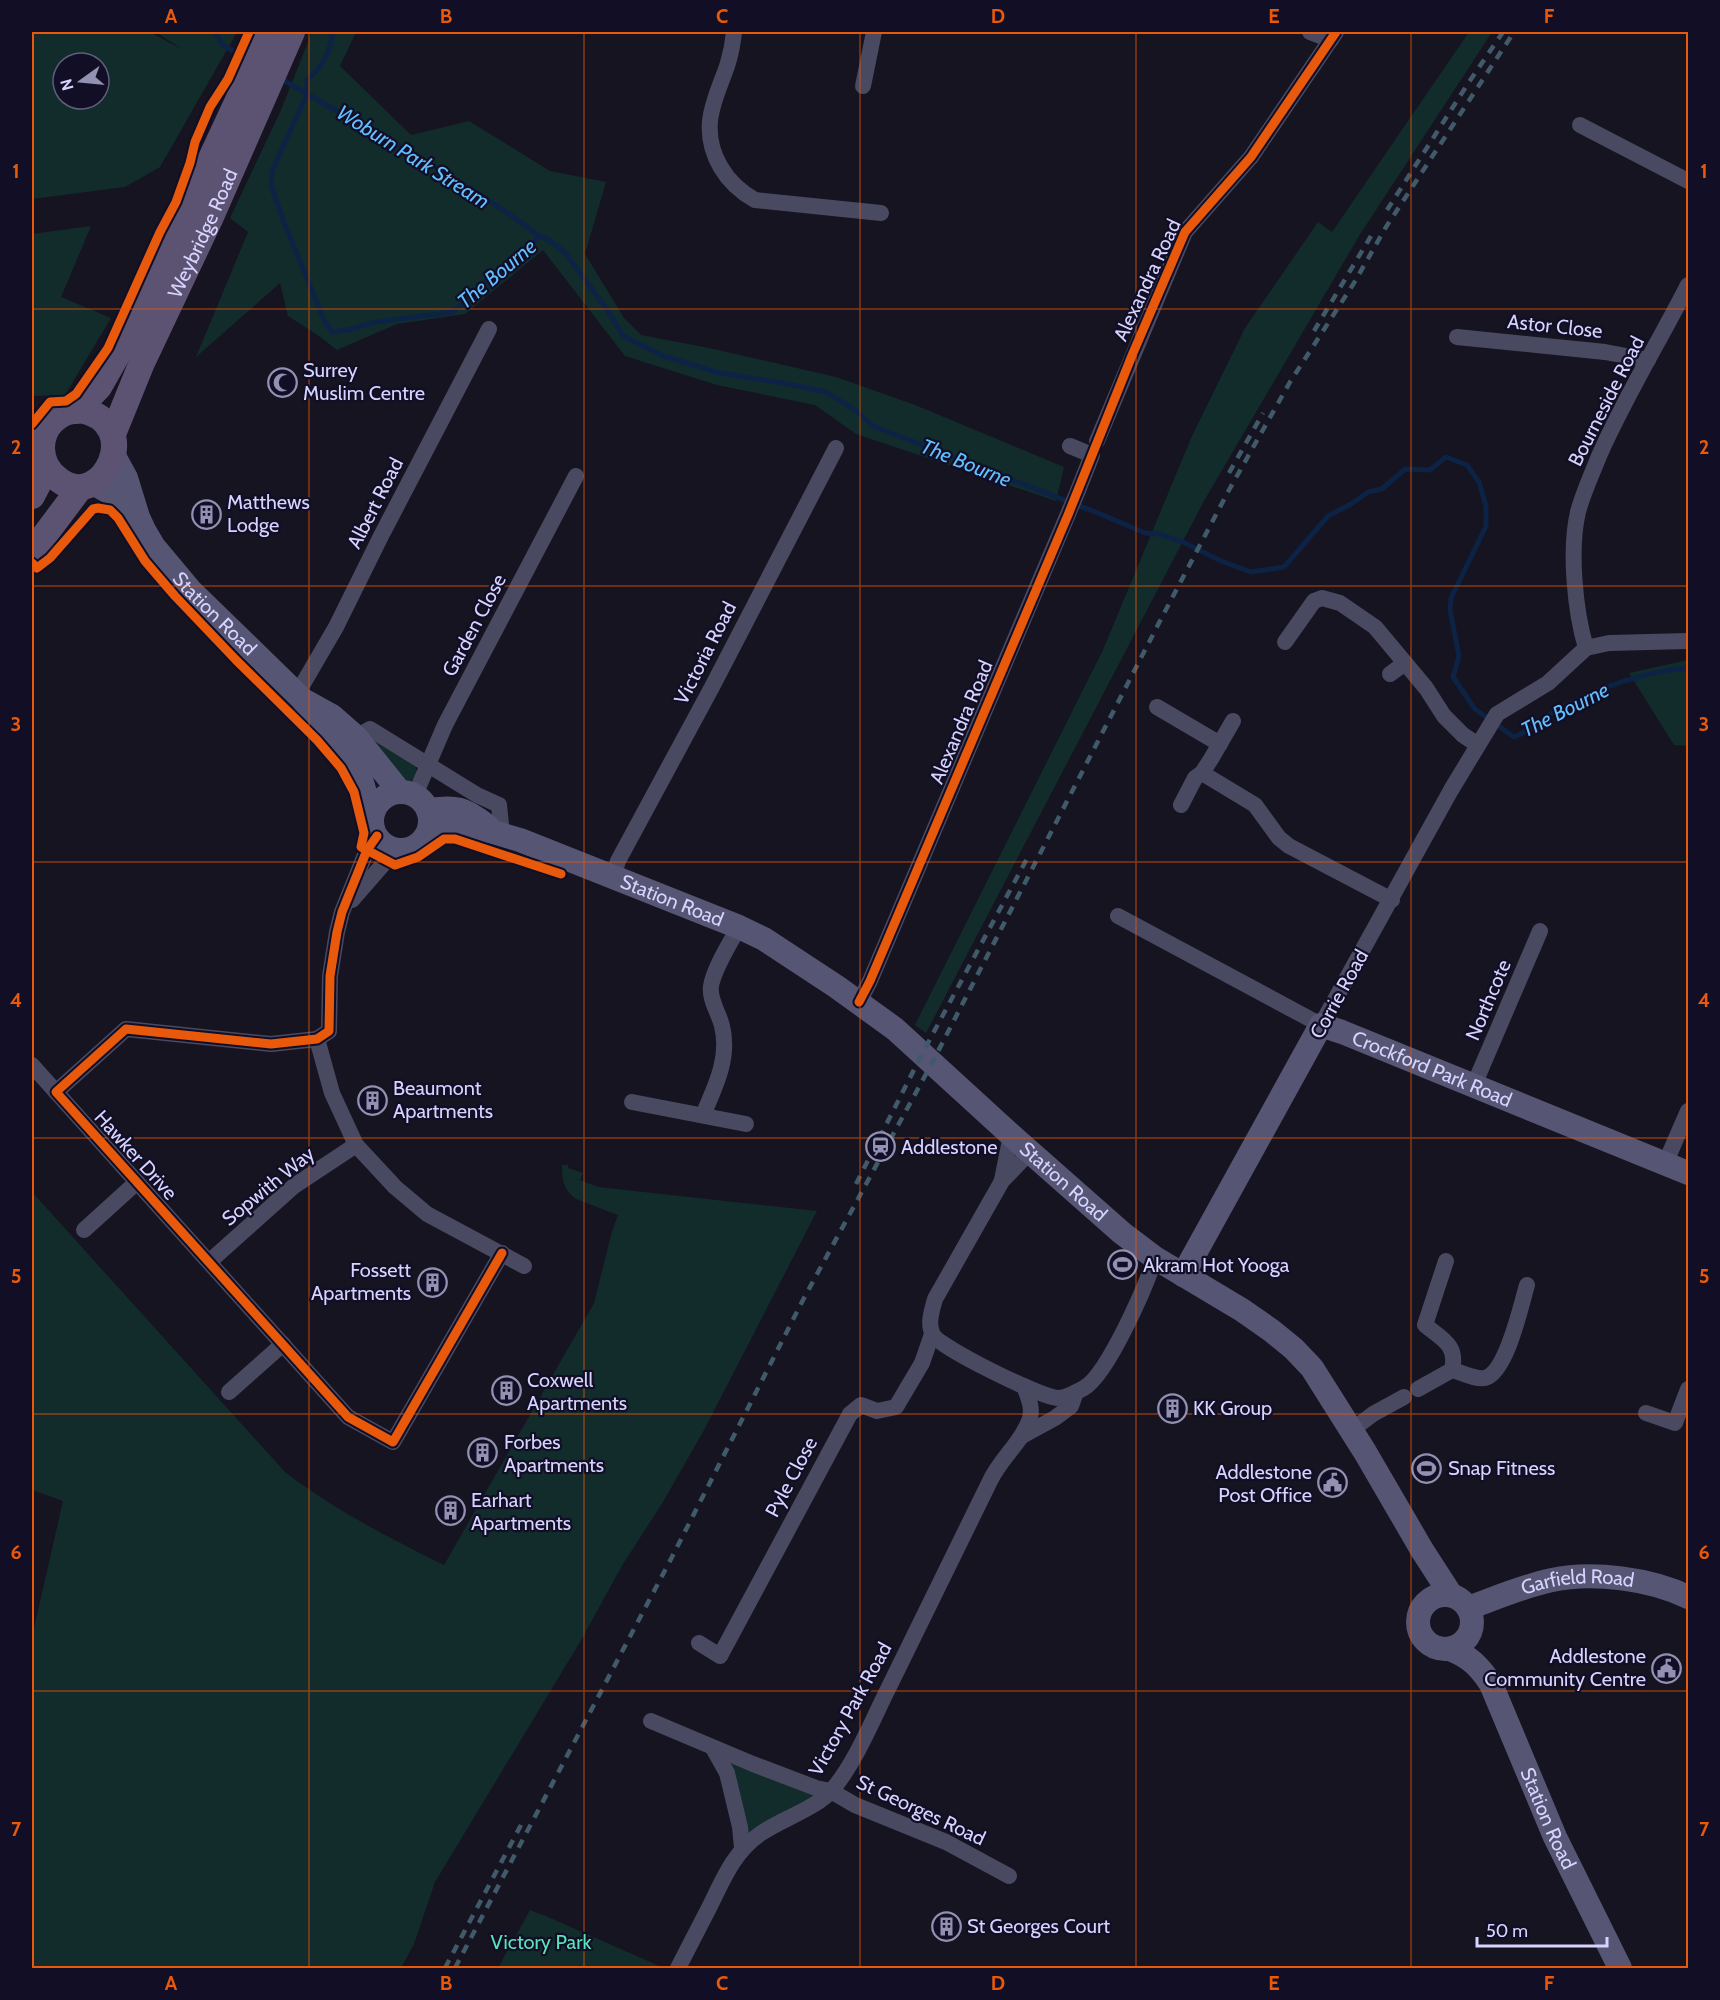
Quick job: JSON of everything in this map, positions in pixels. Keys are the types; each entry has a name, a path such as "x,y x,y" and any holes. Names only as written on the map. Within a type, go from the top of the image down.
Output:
{"main road":[{"name":"Weybridge Road","path":"76,411 99,387 128,336 222,137 267,32"},
{"name":"Weybridge Road","path":"113,445 141,366 210,219 292,32"},
{"path":"32,552 87,485 106,471 113,445 110,428 99,418 87,412 66,412 54,420 46,430 43,438 43,458 47,467 62,482 87,485"},
{"name":"Station Road","path":"113,445 138,517 154,547 190,590 300,697 320,729 349,744 414,799 454,807 473,815 498,833"},
{"path":"32,496 47,467"},
{"name":"Station Road","path":"87,485 123,500 138,517"},
{"name":"Station Road","path":"349,744 375,827"},
{"path":"384,798 414,799 430,818 426,836 421,842 406,850 389,847 375,827 374,809 384,798"},
{"name":"Station Road","path":"426,836 444,826 463,826 498,833 558,853 613,878 764,939 859,1002 895,1029 1122,1233 1155,1258 1242,1310 1294,1349 1312,1368 1352,1430 1449,1601"},
{"name":"Crockford Park Road","path":"1321,1025 1689,1173"},
{"name":"Corrie Road","path":"1183,1275 1321,1025"},
{"name":"Garfield Road","path":"1449,1601 1575,1576 1634,1581 1688,1595"},
{"path":"1449,1601 1473,1620 1472,1629 1459,1643 1439,1649 1424,1640 1417,1624 1418,1616 1421,1609 1449,1601"},
{"name":"Station Road","path":"1459,1643 1491,1684 1555,1837 1620,1968"}],"street":[{"path":"734,32 728,64 710,124 713,149 721,169 731,183 755,200 882,213"},
{"path":"863,86 874,32"},
{"path":"1310,32 1333,36"},
{"name":"Alexandra Road","path":"1097,441 1185,232 1251,157 1333,36"},
{"path":"1580,125 1689,181"},
{"name":"Bourneside Road","path":"1587,648 1579,626 1576,605 1575,548 1578,512 1613,425 1689,285"},
{"name":"Albert Road","path":"300,697 489,329"},
{"name":"Astor Close","path":"1457,337 1605,352 1648,360"},
{"name":"Alexandra Road","path":"859,1002 870,981 1092,455 1070,446"},
{"name":"Victoria Road","path":"613,878 618,861 712,687 836,448"},
{"name":"Garden Close","path":"414,799 445,725 576,476"},
{"path":"1285,642 1314,601 1322,598 1340,603 1375,627 1426,688 1444,716 1463,735 1482,738"},
{"path":"1587,648 1609,644 1689,641"},
{"name":"Corrie Road","path":"1321,1025 1451,790 1497,714 1548,683 1587,648"},
{"path":"1390,674 1405,663"},
{"path":"1157,707 1220,744"},
{"path":"1181,805 1195,778 1202,773 1233,721"},
{"path":"349,744 370,729 477,795 499,805 498,833"},
{"path":"1202,773 1255,805 1279,838 1289,846 1392,900"},
{"path":"56,1092 126,1029 271,1044 317,1039 329,1030 330,976 337,932 342,912 375,827"},
{"path":"342,912 378,868 406,850"},
{"name":"Crockford Park Road","path":"1118,916 1321,1025"},
{"path":"703,1115 718,1081 725,1052 721,1022 711,997 711,987 739,927"},
{"name":"Northcote","path":"1474,1086 1540,931"},
{"path":"317,1039 332,1093 356,1145 395,1187 427,1214 524,1266"},
{"name":"Hawker Drive","path":"32,1065 348,1417 393,1442 502,1253"},
{"path":"632,1102 746,1124"},
{"path":"1665,1164 1689,1111"},
{"path":"1002,1180 1011,1135"},
{"name":"Sopwith Way","path":"209,1262 294,1186 356,1145"},
{"path":"1030,1152 1002,1180 935,1299 930,1313 930,1327 932,1334 949,1349 1024,1386 1058,1398 1076,1392"},
{"path":"84,1230 137,1182"},
{"name":"Victory Park Road","path":"1022,1436 1055,1418 1071,1406 1076,1392 1086,1387 1095,1377 1112,1353 1147,1282 1155,1258"},
{"path":"1352,1430 1373,1414 1452,1370 1455,1359 1451,1346 1425,1325 1446,1261"},
{"path":"1452,1370 1485,1378 1494,1371 1506,1354 1527,1285"},
{"name":"Pyle Close","path":"699,1643 720,1656 850,1414 861,1405 877,1410 896,1407 922,1363 932,1334"},
{"path":"229,1392 283,1344"},
{"name":"Victory Park Road","path":"678,1968 729,1867 742,1848 759,1834 808,1807 831,1791 842,1776 866,1733 991,1478 1022,1436 1031,1418 1030,1403 1024,1386"},
{"path":"1646,1413 1675,1423 1689,1389"},
{"name":"St Georges Road","path":"651,1721 805,1784 831,1791 855,1805 946,1842 1009,1876"},
{"path":"713,1748 727,1773 740,1827 742,1848"}],"green space":[{"path":"32,32 150,32 183,50 156,32 237,32 160,167 125,187 32,199"},
{"path":"312,32 356,32 340,66 411,135 469,121 550,171 606,182 585,254 624,318 641,335 836,377 915,405 1064,467 1056,501 856,434 815,405 717,385 625,356 543,250 465,314 397,324 337,350 288,316 280,283 196,357 248,232 230,218 281,110"},
{"path":"1469,32 1492,32 1359,236 1204,501 926,1033 915,1025 1103,650 1192,436 1245,328 1318,222 1332,232"},
{"path":"91,226 61,297 111,318 65,395 32,396 32,234"},
{"path":"1688,660 1688,746 1674,745 1629,673"},
{"path":"374,741 415,765 416,773 408,784"},
{"path":"562,1165 568,1165 568,1168 583,1173 580,1180 598,1187 817,1211 704,1430 663,1502 623,1564 580,1642 435,1882 414,1944 401,1968 32,1968 32,1637 63,1501 32,1490 32,1192 285,1472 303,1486 362,1522 444,1565 594,1303 618,1215 576,1199 564,1184"},
{"path":"713,1748 831,1791 742,1848"},
{"name":"Victory Park","path":"530,1910 548,1917 664,1968 498,1968"}],"waterway":[{"name":"Woburn Park Stream","path":"214,32 224,46 233,51"},
{"name":"The Bourne","path":"333,32 325,59 307,80 307,94 272,171 271,185 325,322 332,332 376,322 452,312 473,295 484,282 520,258 539,236 549,240 566,254 606,308 623,336 663,356 720,373 826,392 855,410 873,426 1145,533 1159,534 1183,542 1221,561 1251,572 1284,567 1328,516 1368,492 1382,489 1405,469 1430,470 1446,457 1467,465 1479,482 1486,506 1486,526 1451,598 1450,610 1459,656 1453,677 1475,709 1514,737 1557,710 1604,688 1637,677 1688,668"},
{"name":"Woburn Park Stream","path":"285,81 447,174 539,236"}],"railway":[{"path":"1387,210 1503,32"},
{"path":"455,1968 672,1557 804,1298 932,1063 1229,490 1290,382 1354,283 1386,227 1514,32"},
{"path":"1314,331 1371,236"},
{"path":"1229,473 1263,413"},
{"path":"856,1184 922,1054 1029,855"},
{"path":"445,1968 521,1825"}],"cycle path":[{"path":"32,424 50,402 66,401 76,394 108,348 160,232 176,202 195,142 210,107 228,79 249,32"},
{"path":"859,1002 870,981 1068,515 1133,353 1185,232 1251,157 1336,32"},
{"path":"32,563 37,568 50,558 93,509 110,510 118,518 145,561 175,596 317,740 341,768 354,792 364,833 361,847 395,865 418,857 444,839 455,839 561,874"},
{"path":"377,836 367,850 342,912 337,932 330,976 329,1031 317,1039 271,1044 126,1029 56,1092 348,1417 393,1442 502,1253"}],"place":[{"name":"Surrey Muslim Centre","path":"282,382"},
{"name":"Matthews Lodge","path":"206,514"},
{"name":"Beaumont Apartments","path":"372,1100"},
{"name":"Addlestone","path":"880,1147"},
{"name":"Akram Hot Yooga","path":"1122,1265"},
{"name":"Fossett Apartments","path":"432,1282"},
{"name":"Coxwell Apartments","path":"506,1391"},
{"name":"KK Group","path":"1172,1408"},
{"name":"Forbes Apartments","path":"483,1453"},
{"name":"Snap Fitness","path":"1427,1468"},
{"name":"Addlestone Post Office","path":"1333,1483"},
{"name":"Earhart Apartments","path":"450,1511"},
{"name":"Addlestone Community Centre","path":"1667,1668"},
{"name":"St Georges Court","path":"946,1926"}]}
